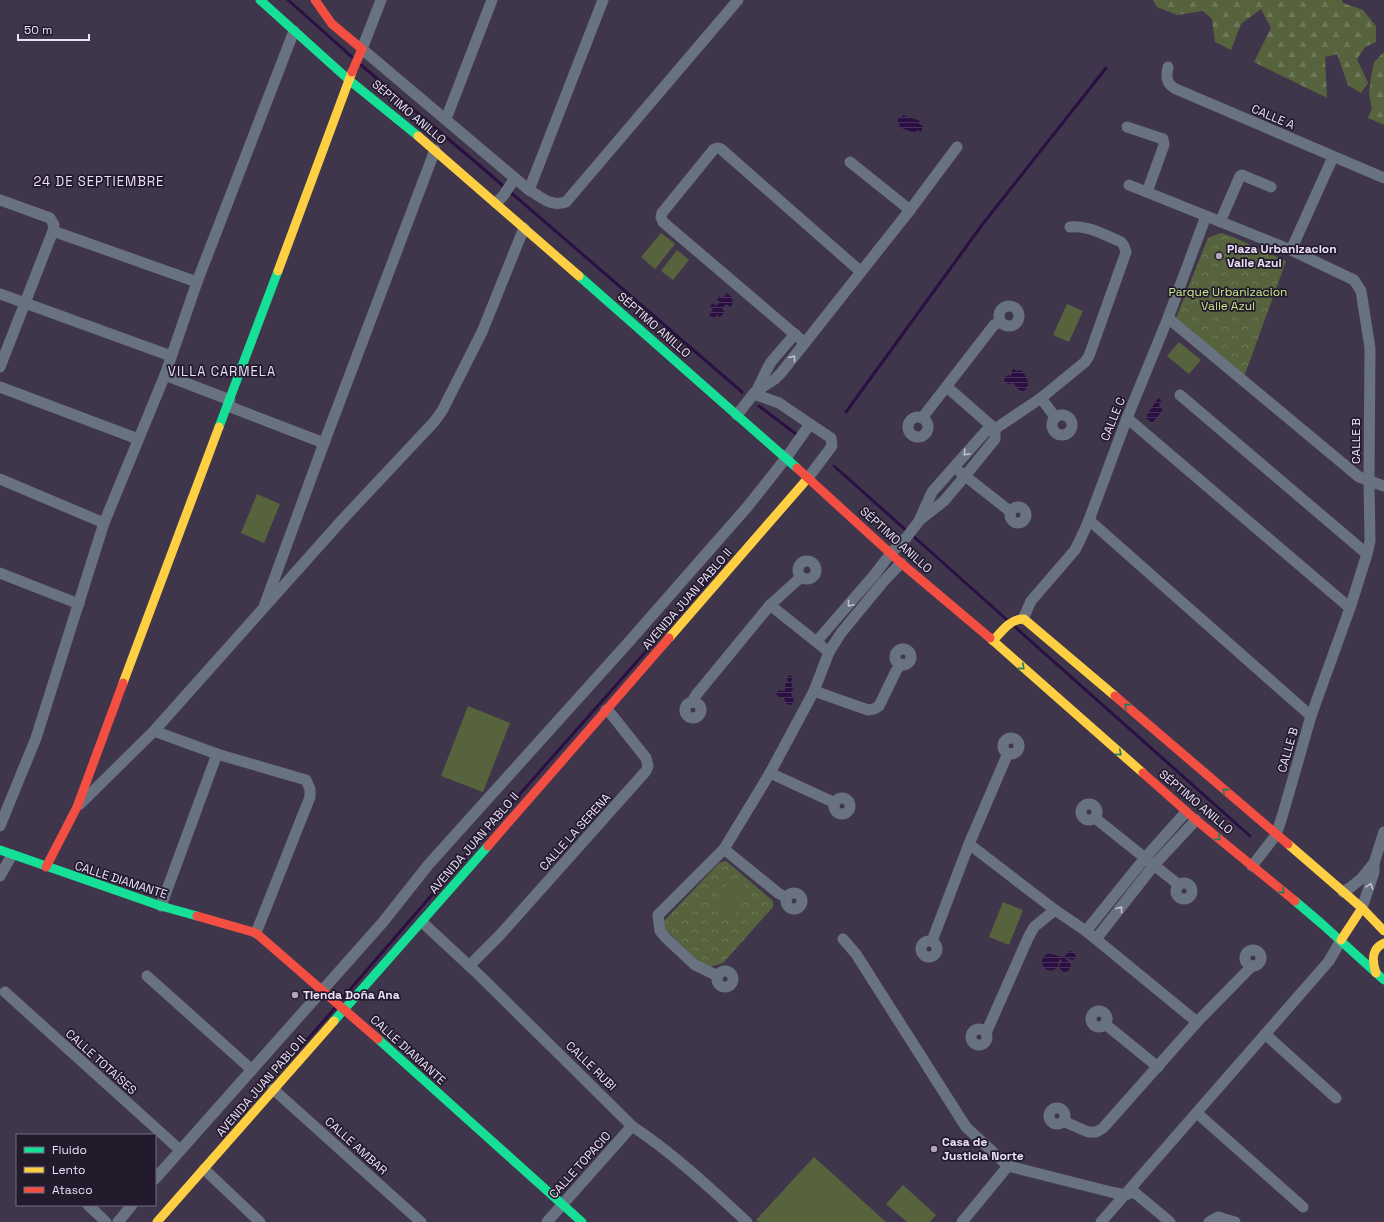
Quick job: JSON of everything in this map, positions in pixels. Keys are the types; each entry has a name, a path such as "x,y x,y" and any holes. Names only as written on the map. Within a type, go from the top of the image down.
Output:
{"main road":[{"name":"SÉPTIMO ANILLO","path":"260,0 349,80 435,150 503,196 524,228 786,458 901,563 1186,812 1341,940 1384,980"},
{"name":"SÉPTIMO ANILLO","path":"315,0 332,24 362,49"},
{"path":"46,867 77,807 349,80 362,49"},
{"name":"AVENIDA JUAN PABLO II","path":"157,1222 273,1090 339,1005 422,922 808,478"},
{"path":"992,641 1007,626 1020,619 1029,622 1362,908 1384,931"},
{"name":"CALLE DIAMANTE","path":"0,850 161,906 256,933 582,1222"},
{"path":"1341,940 1362,908"},
{"path":"1376,973 1373,962 1373,952 1378,946 1384,943"}],"street":[{"path":"362,49 382,0"},
{"path":"446,119 492,0"},
{"path":"530,190 603,0"},
{"name":"SÉPTIMO ANILLO","path":"362,49 530,190 550,203 558,205 566,202 738,0"},
{"path":"0,826 36,738 104,522 165,375 197,282 294,31"},
{"name":"CALLE A","path":"1168,67 1168,83 1176,89 1384,178"},
{"path":"1128,126 1163,139 1164,142 1147,192"},
{"path":"755,393 775,379 805,343 860,271 910,210 957,147"},
{"path":"805,343 680,237 662,219 662,213 714,149 718,148 721,149 860,271"},
{"path":"262,610 435,150"},
{"path":"1291,250 1333,157"},
{"path":"850,162 910,210"},
{"path":"1220,222 1240,176 1242,175 1271,187"},
{"path":"503,196 515,178"},
{"name":"CALLE B","path":"1129,185 1291,250 1354,280 1361,291 1370,348 1370,541 1368,554 1311,716 1276,835 1252,866"},
{"path":"0,200 50,218 54,225 0,367"},
{"name":"CALLE C","path":"1020,619 1031,601 1074,550 1089,520 1206,216"},
{"path":"817,641 875,574 891,553 906,538 917,523 932,492 986,431 996,429 1041,398 1086,362 1126,252 1121,242 1087,228 1080,226 1070,227"},
{"path":"77,807 154,731 343,519 434,422 442,411 482,332 524,228"},
{"path":"53,231 197,282"},
{"path":"0,294 171,356"},
{"path":"1168,318 1350,470 1359,477 1384,486"},
{"path":"922,418 994,325 1000,322"},
{"path":"737,415 755,393 766,369 771,362 795,334"},
{"path":"165,375 324,443"},
{"path":"0,386 138,439"},
{"path":"947,387 996,429"},
{"path":"755,393 779,403 831,438 833,441 832,446 808,478"},
{"path":"1180,395 1368,554"},
{"path":"1041,398 1055,417"},
{"path":"1127,418 1350,608"},
{"path":"156,1178 383,922 434,859 627,644 748,506 786,458 810,424"},
{"path":"917,523 944,501 966,476 995,438 996,429"},
{"path":"954,467 1011,512"},
{"path":"0,479 104,522"},
{"path":"1089,520 1311,716"},
{"path":"718,976 695,965 666,938 660,931 658,915 724,849 770,773 814,691 829,652 841,633 901,563"},
{"path":"0,572 79,604"},
{"path":"694,702 696,695 770,605 800,577"},
{"path":"770,605 829,652"},
{"path":"814,691 868,710 874,709 879,706 901,664"},
{"name":"CALLE LA SERENA","path":"469,966 504,930 646,770 648,766 646,758 611,714 606,710"},
{"path":"154,731 217,754 306,780 310,788 310,797 256,933"},
{"path":"932,941 969,844 1008,753"},
{"path":"161,906 217,754"},
{"path":"770,773 835,803"},
{"path":"1086,931 1145,858 1186,812"},
{"path":"1094,818 1179,885"},
{"path":"1096,939 1154,865 1196,820"},
{"path":"1362,908 1374,872 1374,863 1384,832"},
{"path":"969,844 1055,910 1086,931 1197,1022"},
{"path":"724,849 778,893 787,898"},
{"path":"0,876 12,855"},
{"path":"1343,892 1362,878 1374,863"},
{"path":"986,1033 1034,927 1055,910"},
{"name":"CALLE RUBI","path":"422,922 632,1126 658,1143 747,1222"},
{"path":"843,939 856,954 966,1127 1008,1166 1043,1176 1125,1195 1134,1192 1170,1222"},
{"path":"1100,1222 1329,961 1341,940"},
{"path":"1063,1121 1088,1132 1096,1132 1103,1128 1197,1022 1252,966"},
{"path":"147,976 252,1070"},
{"name":"CALLE TOTAÍSES","path":"5,992 180,1150"},
{"path":"1106,1024 1158,1067"},
{"path":"1265,1034 1336,1098"},
{"name":"CALLE AMBAR","path":"273,1090 416,1220"},
{"path":"1197,1113 1302,1207"},
{"name":"CALLE TOPACIO","path":"547,1222 632,1126"},
{"path":"962,1222 1008,1166"},
{"path":"204,1169 260,1222"},
{"path":"89,1206 106,1222"},
{"path":"118,1222 131,1206"},
{"path":"1209,1222 1218,1217 1235,1222"}],"green space":[{"path":"1153,0 1342,0 1343,3 1363,10 1376,26 1376,42 1365,47 1357,59 1368,83 1361,93 1348,85 1337,54 1325,57 1327,98 1254,62 1271,28 1261,9 1241,24 1231,50 1215,42 1212,19 1203,11 1177,15 1157,7"},
{"path":"1383,53 1384,125 1368,118 1372,108 1369,94 1374,62"},
{"path":"661,233 675,244 655,269 641,257"},
{"name":"Parque Urbanizacion Valle Azul","path":"1221,233 1286,261 1244,377 1176,318 1208,238"},
{"path":"677,250 689,260 673,280 661,271"},
{"path":"1067,304 1083,311 1069,342 1053,335"},
{"path":"1179,342 1201,360 1189,374 1167,356"},
{"path":"257,494 280,504 264,543 241,533"},
{"path":"468,706 510,723 483,792 441,776"},
{"path":"726,861 773,901 773,907 723,963 706,968 664,928 664,921 719,863"},
{"path":"729,879 747,886 734,918 716,911"},
{"path":"1003,902 1023,910 1009,945 989,937"},
{"path":"814,1157 886,1222 759,1222 756,1220"},
{"path":"903,1185 936,1215 930,1222 907,1222 886,1204"}],"shaded area":[{"path":"903,115 920,121 919,124 923,126 921,132 917,130 915,133 899,127 900,124 897,123 899,117 902,118"},
{"path":"727,293 733,298 731,299 734,302 730,307 726,304 722,309 725,312 720,317 717,315 714,319 709,315 713,309 710,306 713,303 716,306 720,302 717,299 719,296 723,298"},
{"path":"1014,369 1017,371 1021,370 1026,378 1028,386 1024,391 1019,390 1013,383 1008,384 1004,381 1005,377 1008,375 1011,376 1012,370"},
{"path":"1158,398 1161,400 1159,406 1163,410 1152,423 1147,419 1147,415"},
{"path":"789,675 793,677 791,681 793,688 791,693 794,701 791,705 786,703 784,697 779,697 776,694 779,690 785,690 785,685 788,682 787,678"},
{"path":"1070,951 1074,952 1076,957 1073,960 1067,958 1065,959 1071,964 1068,971 1064,972 1060,969 1059,966 1062,961 1061,959 1054,970 1047,970 1043,965 1042,960 1046,954 1064,957"}],"waterway":[{"path":"288,0 352,57"},
{"path":"361,65 742,392"},
{"path":"846,412 982,225 1106,68"},
{"path":"759,406 796,434"},
{"path":"834,466 908,532"},
{"path":"912,535 1006,619"},
{"path":"341,1000 488,830 726,561"},
{"path":"1015,627 1250,836"},
{"path":"286,1064 335,1008"}],"traffic: fast":[{"path":"260,0 349,80 418,136"},
{"path":"219,427 278,271"},
{"path":"579,276 797,468"},
{"path":"334,1021 488,846"},
{"path":"0,850 161,906 197,916"},
{"path":"1295,901 1384,980"},
{"path":"378,1039 582,1222"}],"traffic: slow":[{"path":"278,271 352,72"},
{"path":"418,136 579,276"},
{"path":"123,683 219,427"},
{"path":"669,638 808,478"},
{"path":"993,641 1011,623 1019,619 1024,619 1115,696"},
{"path":"990,638 1143,773"},
{"path":"1288,844 1362,908 1384,931"},
{"path":"1341,940 1362,908"},
{"path":"1376,973 1373,960 1375,952 1384,943"},
{"path":"157,1222 334,1021"}],"traffic: jam":[{"path":"315,0 332,24 362,49 352,72"},
{"path":"797,468 901,563 990,638"},
{"path":"488,846 669,638"},
{"path":"46,867 77,807 123,683"},
{"path":"1115,696 1288,844"},
{"path":"1143,773 1196,820 1295,901"},
{"path":"197,916 256,933 378,1039"}],"place":[{"name":"Plaza Urbanizacion Valle Azul","path":"1219,256"},
{"name":"Tienda Doña Ana","path":"295,995"},
{"name":"Casa de Justicia Norte","path":"934,1149"}],"district":[{"name":"24 DE SEPTIEMBRE","path":"99,181"},
{"name":"VILLA CARMELA","path":"222,371"}]}
